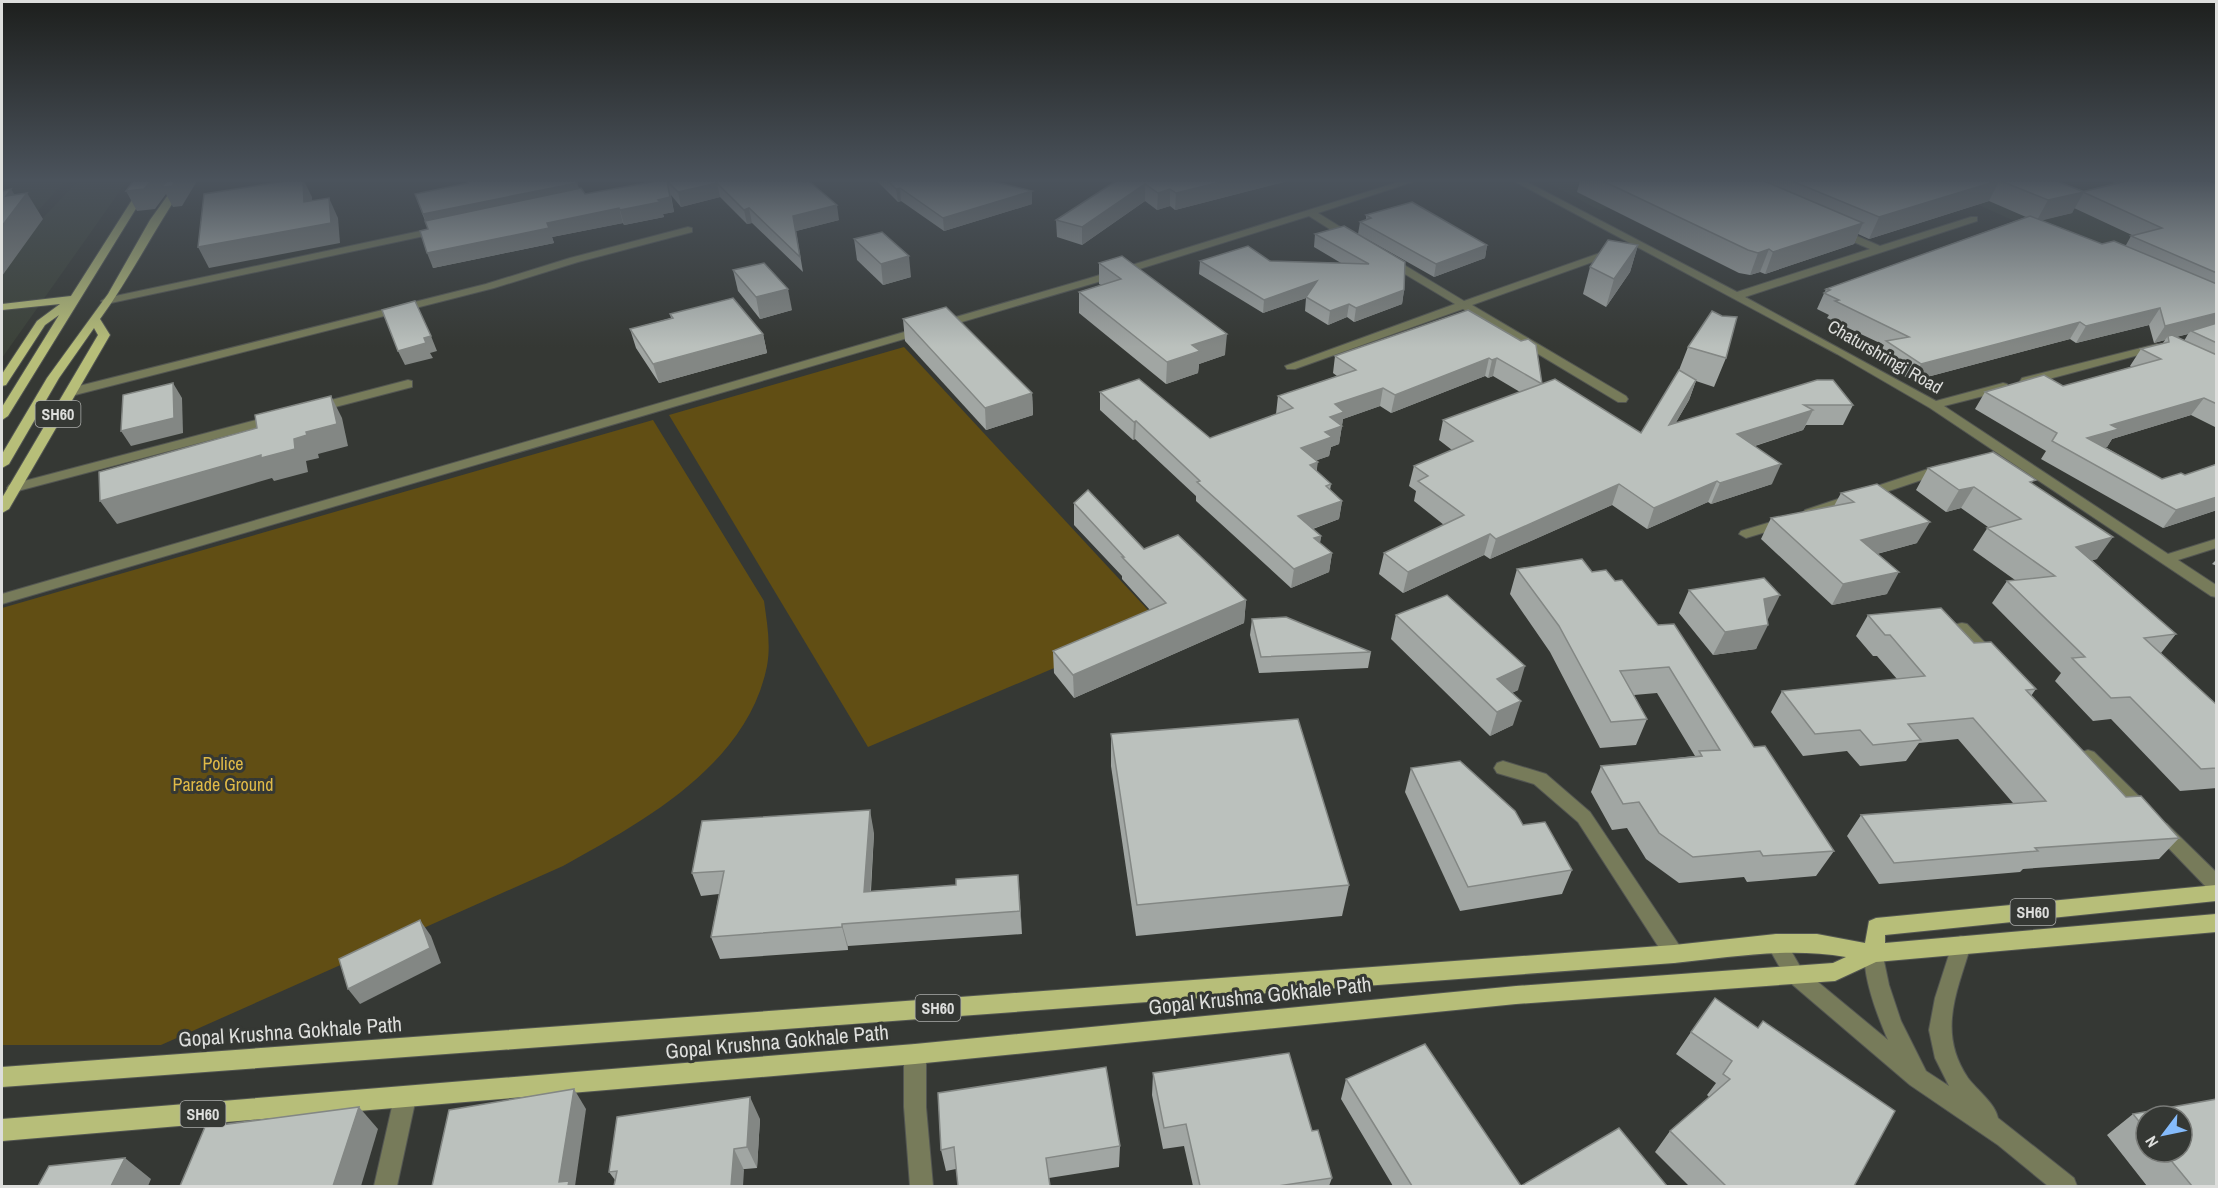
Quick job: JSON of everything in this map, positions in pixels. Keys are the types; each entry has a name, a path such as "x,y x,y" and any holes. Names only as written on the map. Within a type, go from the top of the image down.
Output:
{"main road":[{"path":"2,416 113,236"},
{"path":"2,464 53,378 106,302 147,236"},
{"path":"2,307 75,298"},
{"path":"2,382 41,323 75,298"},
{"name":"SH60","path":"2,509 104,335 94,318"},
{"name":"SH60","path":"1874,953 1876,927 2217,893"},
{"name":"Gopal Krushna Gokhale Path","path":"2,1077 1674,954 1776,943 1817,943 1874,953 2217,923"},
{"name":"Gopal Krushna Gokhale Path","path":"2,1130 915,1054 1516,995 1835,972 1874,953"}],"street":[{"path":"106,302 408,236"},
{"path":"71,392 490,286 574,260 664,236"},
{"path":"2,599 1094,280 1232,236"},
{"path":"1349,236 1357,241"},
{"name":"Chaturshringi Road","path":"1625,236 1841,352 1934,405 2217,592"},
{"path":"1850,236 1880,250"},
{"path":"1737,296 1921,236"},
{"path":"1291,366 1637,243"},
{"path":"1376,253 1622,399"},
{"path":"1934,405 2170,346"},
{"path":"14,488 408,384"},
{"path":"1978,457 2000,449"},
{"path":"1746,534 1956,464"},
{"path":"2167,559 2217,543"},
{"path":"1962,628 2000,668"},
{"path":"2072,741 2217,884"},
{"path":"1503,768 1540,779 1584,818 1674,954"},
{"path":"1776,943 1794,974 1917,1078 2006,1137 2066,1186"},
{"path":"1961,945 1940,1017 1942,1042 1951,1068 1968,1097 2006,1137"},
{"path":"1874,953 1879,985 1891,1023 1917,1078"},
{"path":"915,1054 915,1107 922,1186"},
{"path":"385,1186 405,1098"}],"shaded area":[{"path":"2,236 14,236 2,250"},
{"path":"25,236 88,236 2,358 2,261"},
{"path":"2049,236 2176,236 2093,256"}],"green space":[{"path":"904,347 1160,623 868,747 669,415"},
{"name":"Police Parade Ground","path":"653,420 764,601 769,642 767,666 756,701 738,733 715,761 658,809 563,866 161,1045 2,1045 2,608"}],"building":[{"path":"199,236 257,236 198,247"},
{"path":"422,236 508,236 427,253"},
{"path":"779,236 796,236 800,257"},
{"path":"887,236 909,256 881,264 854,239"},
{"path":"1319,236 1362,236 1405,262 1404,290 1356,308 1349,304 1330,311 1306,297 1317,281 1264,300 1200,261 1248,246 1270,261 1369,264"},
{"path":"1386,236 1472,236 1487,245 1436,264"},
{"path":"1720,236 1821,236 1773,252 1769,249 1758,253"},
{"path":"1973,236 2083,236 2102,244 2114,241 2217,284 2217,313 2165,326 2160,308 2086,326 2080,322 1921,364 1886,341 1909,337 1835,301 1839,300 1824,293 1830,290 1826,289"},
{"path":"2132,236 2217,236 2217,273"},
{"path":"1608,240 1638,245 1614,279 1590,267"},
{"path":"1122,256 1227,334 1192,345 1200,351 1167,362 1079,292 1121,279 1099,263"},
{"path":"764,263 788,289 756,297 733,270"},
{"path":"733,298 763,334 653,364 630,329 673,318 670,314"},
{"path":"415,301 431,336 424,338 426,343 398,351 382,310"},
{"path":"946,307 1032,393 985,408 903,319"},
{"path":"1468,310 1521,341 1528,339 1536,345 1542,384 1497,358 1492,360 1489,358 1395,395 1383,388 1335,404 1344,412 1330,417 1342,426 1325,432 1332,437 1301,448 1318,462 1310,465 1331,484 1326,486 1342,501 1298,516 1321,536 1314,538 1332,553 1294,569 1197,482 1200,481 1136,421 1134,422 1100,392 1139,379 1210,438 1293,408 1278,396 1356,370 1335,356"},
{"path":"1712,311 1722,316 1737,317 1726,358 1688,347"},
{"path":"2217,323 2217,343 2191,331"},
{"path":"2172,335 2217,355 2217,404 2204,398 2111,425 2119,429 2087,438 2162,479 2181,473 2185,475 2217,464 2217,497 2176,510 2052,441 2057,433 1985,392 2044,375 2063,386 2161,359 2141,349 2169,342 2168,336"},
{"path":"1679,370 1696,380 1669,425 1817,380 1833,380 1853,405 1804,405 1813,410 1737,434 1781,464 1720,483 1717,481 1654,508 1619,484 1496,539 1490,534 1408,572 1384,553 1464,515 1418,481 1428,476 1414,466 1473,441 1443,420 1555,379 1641,433"},
{"path":"173,383 174,418 121,431 123,395"},
{"path":"331,396 337,424 306,432 307,435 294,439 295,449 261,458 261,455 100,501 99,472 257,428 255,415"},
{"path":"1993,452 2036,480 2030,482 2113,537 2076,547 2176,634 2144,638 2217,705 2217,768 2201,769 2130,697 2111,698 2072,658 2085,657 2007,581 2055,576 1987,528 2021,519 1974,487 1959,490 1928,468"},
{"path":"1877,484 1930,522 1861,540 1899,572 1843,584 1771,518 1854,502 1841,493"},
{"path":"1088,490 1144,549 1178,535 1246,600 1073,675 1053,651 1166,603 1074,503"},
{"path":"1582,559 1592,572 1606,570 1615,581 1622,580 1658,625 1674,624 1754,747 1765,746 1834,851 1763,856 1760,851 1693,857 1659,833 1639,802 1623,804 1601,766 1702,756 1699,751 1720,750 1669,667 1620,671 1647,719 1611,722 1559,626 1517,569"},
{"path":"1764,578 1780,595 1764,599 1768,625 1725,632 1689,590"},
{"path":"1447,595 1525,666 1497,679 1521,701 1497,712 1396,615"},
{"path":"1941,608 1974,643 1991,642 2036,689 2026,690 2126,797 2141,796 2179,838 2035,848 2038,851 1894,863 1861,815 2046,801 1973,718 1908,724 1921,740 1873,745 1860,730 1815,734 1782,691 1925,676 1890,635 1885,635 1868,615"},
{"path":"1286,617 1371,652 1261,657 1252,619"},
{"path":"1298,719 1349,885 1137,905 1111,734"},
{"path":"1460,761 1515,811 1523,825 1545,822 1572,870 1468,887 1411,768"},
{"path":"870,810 864,892 956,885 956,879 1018,875 1020,911 842,924 842,927 711,937 724,871 692,873 702,821"},
{"path":"420,920 430,948 348,989 339,959"},
{"path":"1715,998 1758,1028 1763,1021 1895,1111 1854,1186 1726,1186 1670,1131 1730,1079 1723,1074 1732,1061 1691,1032"},
{"path":"1425,1044 1521,1186 1412,1186 1346,1079"},
{"path":"1289,1053 1312,1131 1318,1130 1332,1178 1278,1186 1200,1186 1186,1124 1164,1128 1153,1073"},
{"path":"1106,1067 1120,1146 1046,1158 1050,1186 958,1186 954,1147 941,1150 938,1093"},
{"path":"574,1089 559,1182 569,1181 568,1186 432,1186 449,1110"},
{"path":"750,1097 747,1147 734,1149 731,1186 614,1186 617,1171 609,1172 617,1117"},
{"path":"2217,1099 2217,1186 2192,1186 2174,1164 2194,1164 2194,1104 2189,1104"},
{"path":"359,1107 333,1186 180,1186 205,1127"},
{"path":"1619,1128 1667,1186 1521,1186"},
{"path":"125,1158 111,1186 38,1186 49,1166"}]}
